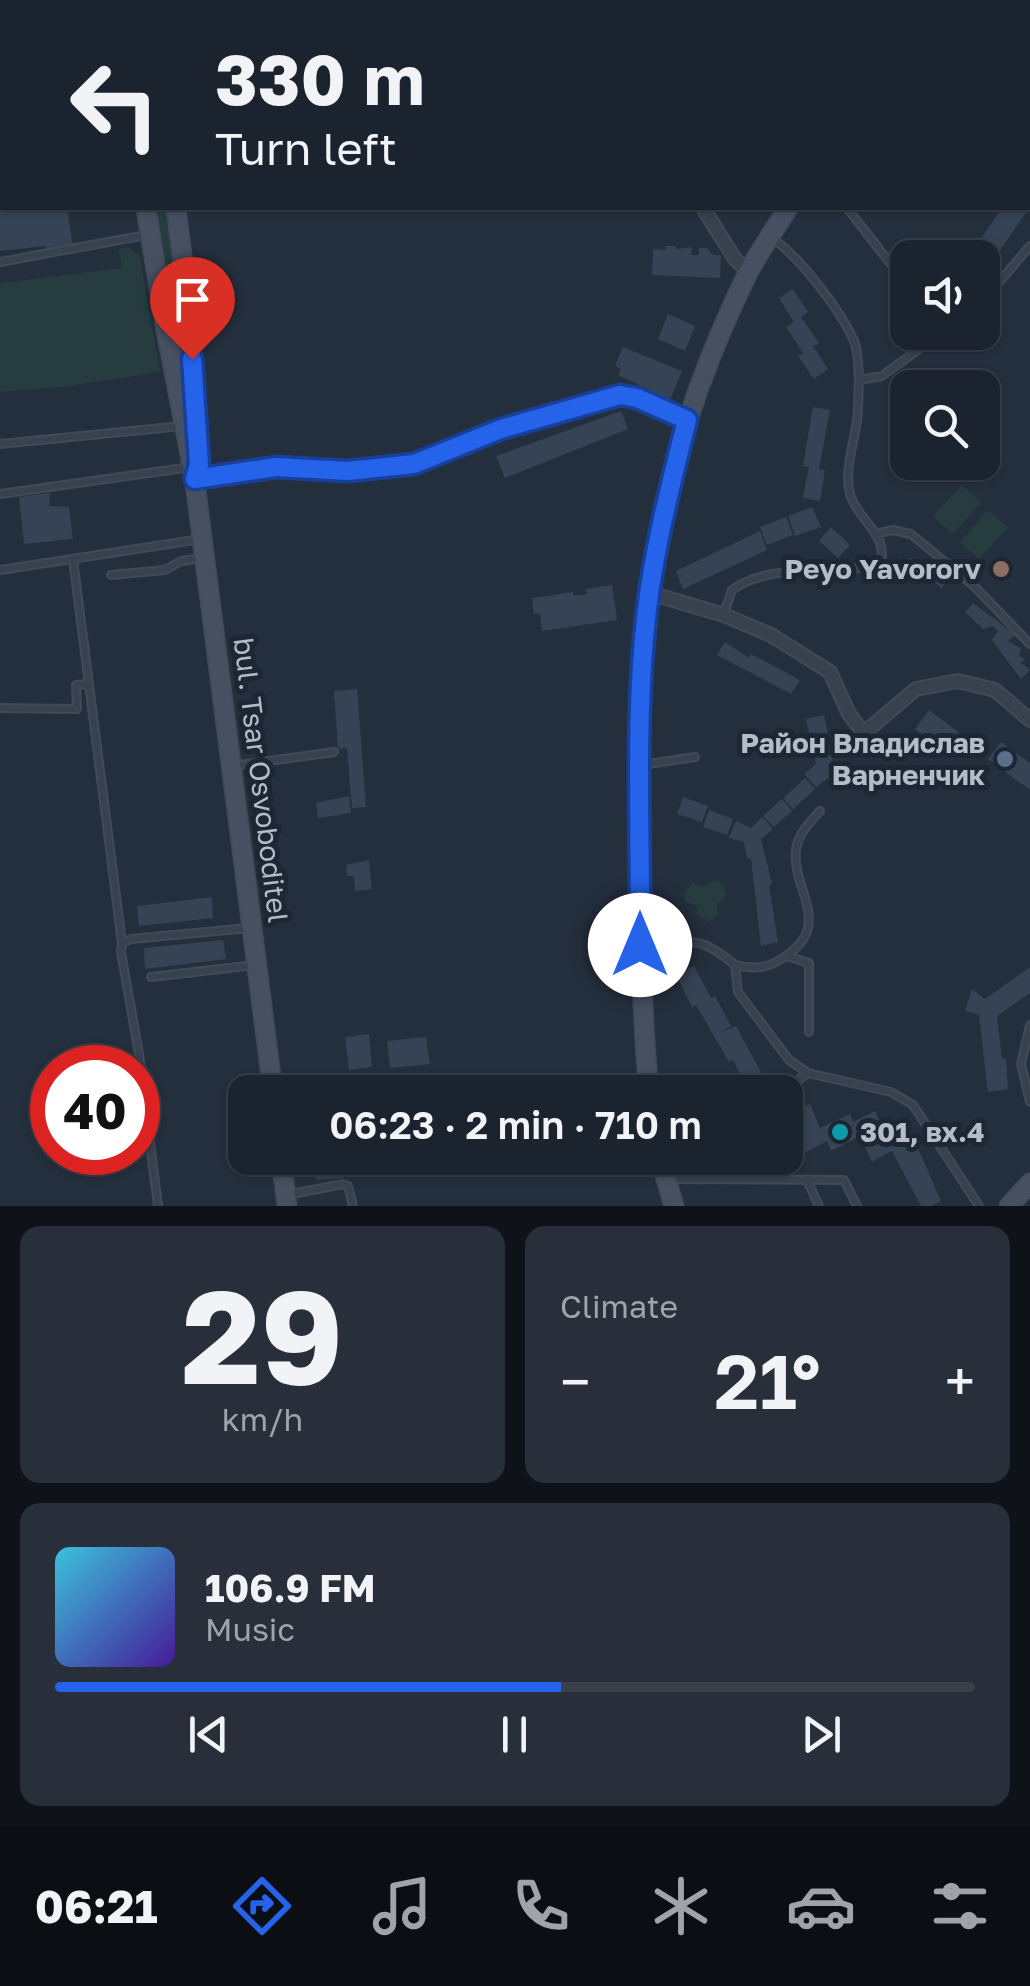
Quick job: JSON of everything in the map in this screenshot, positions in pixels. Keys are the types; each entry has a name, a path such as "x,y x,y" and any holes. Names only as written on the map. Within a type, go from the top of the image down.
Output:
{"main road":[{"name":"bul. Tsar Osvoboditel","path":"146,210 193,474 271,1075"},
{"name":"bul. Tsar Osvoboditel","path":"176,210 197,423 199,464 193,474"},
{"path":"649,1075 640,945 639,765 650,594 670,483 687,420 748,272 787,210"},
{"path":"284,1175 287,1200"},
{"path":"663,1175 674,1206"},
{"path":"1008,1206 1030,1183"}],"street":[{"path":"704,210 735,259 748,272"},
{"path":"193,474 276,467 348,471 414,464 501,429 620,395 637,398 687,420"},
{"path":"650,594 724,614 770,635 830,672 849,714 864,733 916,689 958,681 995,690 1030,720"}],"lane":[{"path":"849,210 890,263"},
{"path":"0,262 150,234"},
{"path":"724,614 732,590 763,575 873,565 883,552 851,498 848,477 857,420 856,344 786,247 770,237"},
{"path":"1000,281 1030,246"},
{"path":"859,380 882,376 918,350"},
{"path":"0,444 183,426"},
{"path":"0,494 193,474"},
{"path":"875,534 893,530 911,534 974,586 1030,644"},
{"path":"0,570 202,538"},
{"path":"111,575 165,570 180,561 205,558"},
{"path":"74,559 121,952 140,1054 158,1206"},
{"path":"0,708 77,709 76,685 88,684"},
{"path":"231,766 334,752"},
{"path":"639,765 695,757"},
{"path":"640,945 695,940 735,965 761,969 786,956 808,929 809,909 796,850 803,830 820,810"},
{"path":"122,943 252,928"},
{"path":"786,956 809,964 809,1032"},
{"path":"151,976 256,965"},
{"path":"735,965 736,984 744,1002 788,1060 808,1072 891,1092 913,1105 979,1206"},
{"path":"1030,1025 1021,1064 1030,1102"},
{"path":"803,1076 808,1072"},
{"path":"664,1179 844,1180 856,1206"},
{"path":"807,1180 820,1206"},
{"path":"287,1200 343,1184 348,1186 353,1206"}],"green space":[{"path":"158,210 168,210 178,275 188,409"},
{"path":"128,247 140,257 160,372 0,392 0,283 122,268 119,250"},
{"path":"962,485 981,502 953,534 933,516"},
{"path":"988,510 1008,528 979,559 960,542"},
{"path":"714,880 724,885 726,895 717,904 718,915 709,922 698,915 697,906 685,901 684,892 693,883 704,887"}],"building":[{"path":"0,210 67,210 73,247 0,251"},
{"path":"1001,210 1027,211 1000,251 1000,240 980,240"},
{"path":"666,246 692,247 691,255 699,255 699,248 707,248 712,255 721,255 720,278 652,275 653,249 666,250"},
{"path":"793,289 808,312 801,317 819,343 813,346 828,369 814,379 798,356 803,353 786,327 794,322 779,298"},
{"path":"668,314 695,326 685,351 658,339"},
{"path":"623,347 682,371 670,400 618,375 621,369 615,366"},
{"path":"813,407 830,410 819,469 825,470 820,501 803,498 809,467 803,466"},
{"path":"621,411 628,429 505,478 496,456"},
{"path":"50,493 49,506 69,507 73,539 24,544 19,497"},
{"path":"812,507 821,527 795,536 788,516"},
{"path":"786,517 793,535 767,545 760,527"},
{"path":"831,527 850,545 838,558 819,541"},
{"path":"760,531 767,550 683,589 676,571"},
{"path":"910,558 921,568 927,565 930,573 939,569 947,577 942,589 931,578 926,583 919,571 912,576 902,567"},
{"path":"612,585 617,620 542,631 540,613 534,614 532,598 573,592 574,596 587,594 586,589"},
{"path":"973,603 1016,635 1008,641 1021,648 1019,656 1025,659 1021,663 1030,670 1021,679 992,640 998,631 993,626 983,629 965,612"},
{"path":"725,642 749,658 751,654 800,680 791,694 717,655"},
{"path":"357,689 366,807 352,808 347,748 338,749 334,691"},
{"path":"929,710 965,737 949,758 915,729"},
{"path":"824,715 833,761 848,764 842,782 828,778 816,787 804,774 816,764 806,719"},
{"path":"1001,742 1030,763 1030,790 988,759"},
{"path":"850,765 876,773 870,792 844,783"},
{"path":"805,778 815,789 793,809 783,798"},
{"path":"349,796 351,813 318,818 316,803"},
{"path":"683,797 708,806 702,822 677,814"},
{"path":"782,799 792,811 774,827 763,816"},
{"path":"709,810 733,819 727,835 703,827"},
{"path":"762,817 773,829 761,839 772,884 769,885 778,942 761,946 751,858 747,859 744,842 729,838 736,821 751,828"},
{"path":"369,860 372,889 355,891 354,876 347,876 346,865"},
{"path":"212,897 213,918 139,926 137,906"},
{"path":"223,940 226,959 145,969 144,948"},
{"path":"694,966 731,1026 720,1033 736,1026 762,1075 740,1075 733,1060 729,1062 676,975"},
{"path":"1030,967 1030,993 997,1016 1008,1089 988,1092 979,1015 965,1011 972,989 985,999"},
{"path":"369,1034 372,1067 349,1070 345,1037"},
{"path":"426,1037 430,1064 390,1068 387,1041"},
{"path":"810,1104 820,1128 850,1114 853,1122 875,1111 888,1141 910,1130 941,1201 921,1206 892,1151 872,1162 860,1136 831,1151 827,1141 806,1152 803,1107"},
{"path":"316,1175 344,1178 316,1180"}],"place":[{"name":"Peyo Yavororv","path":"1001,569"},
{"name":"Район Владислав Варненчик","path":"1005,759"},
{"name":"301, вх.4","path":"840,1132"}],"route":[{"path":"192,359 199,464 195,479 276,467 348,471 414,464 501,429 620,395 637,398 687,420 670,483 644,634 639,758 640,945"}]}
